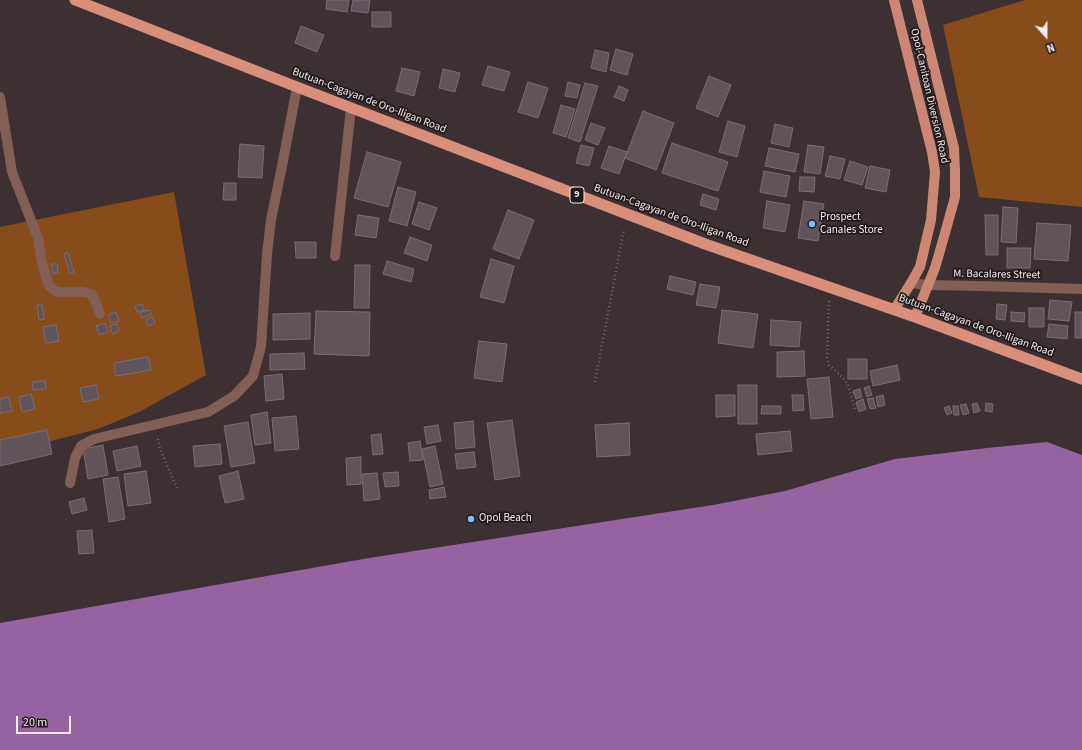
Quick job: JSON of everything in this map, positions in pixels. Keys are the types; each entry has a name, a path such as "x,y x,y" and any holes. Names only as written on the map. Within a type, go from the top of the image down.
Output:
{"highway":[{"name":"Butuan-Cagayan de Oro-Iligan Road","path":"75,0 705,244 915,317 1082,379"}],"main road":[{"name":"Opol-Canitoan Diversion Road","path":"894,0 932,152 935,172 932,220 920,267 912,283 894,310"},
{"name":"Opol-Canitoan Diversion Road","path":"915,317 935,268 954,197 954,148 917,0"}],"street":[{"path":"70,483 75,458 81,446 94,439 208,412 234,396 252,376 261,347 266,261 271,220 297,87"},
{"path":"0,97 12,172 38,238 42,263 49,286 57,292 84,292 91,294 100,314"},
{"path":"335,256 351,108"},
{"name":"M. Bacalares Street","path":"912,283 927,285 1082,289"}],"path":[{"path":"595,382 627,214"},
{"path":"830,287 828,365 848,384 855,410"},
{"path":"154,425 160,449 177,488"}],"shaded area":[{"path":"1025,0 1082,0 1082,207 979,197 943,25"},
{"path":"174,192 206,375 139,412 98,429 0,454 0,227"},
{"path":"1047,442 1082,455 1082,750 0,750 0,623 369,558 713,505 785,491 895,459"}],"building":[{"path":"327,0 349,0 347,12 326,9"},
{"path":"353,0 370,0 368,13 351,11"},
{"path":"372,12 391,12 391,27 372,27"},
{"path":"301,26 324,35 317,52 295,43"},
{"path":"616,49 633,54 627,75 610,70"},
{"path":"595,50 609,53 606,72 591,68"},
{"path":"488,66 510,72 504,91 482,85"},
{"path":"402,68 420,72 414,96 396,91"},
{"path":"443,69 460,73 455,92 439,88"},
{"path":"709,76 731,85 718,117 696,108"},
{"path":"528,82 548,88 538,118 518,112"},
{"path":"568,82 580,85 577,98 565,96"},
{"path":"585,83 598,86 580,142 568,138"},
{"path":"619,86 628,90 624,101 614,97"},
{"path":"561,105 575,109 566,137 553,133"},
{"path":"643,111 674,123 656,170 625,158"},
{"path":"728,121 745,126 737,157 719,152"},
{"path":"591,123 605,128 598,145 585,140"},
{"path":"775,124 793,128 789,147 771,143"},
{"path":"672,143 728,162 718,191 662,173"},
{"path":"240,144 264,146 262,178 238,177"},
{"path":"581,145 594,148 589,166 576,163"},
{"path":"808,145 824,147 820,174 804,172"},
{"path":"609,146 627,152 619,174 601,168"},
{"path":"769,148 799,154 795,172 765,166"},
{"path":"367,152 401,162 388,207 354,198"},
{"path":"830,156 845,159 840,179 825,176"},
{"path":"850,161 868,167 862,185 844,180"},
{"path":"870,166 890,170 886,192 865,188"},
{"path":"764,171 790,176 786,197 760,192"},
{"path":"800,177 815,177 814,192 799,191"},
{"path":"224,183 236,183 236,200 223,200"},
{"path":"398,187 416,192 407,226 389,221"},
{"path":"703,194 719,199 716,210 700,205"},
{"path":"767,201 790,205 785,232 763,228"},
{"path":"804,201 824,204 818,241 798,238"},
{"path":"419,202 437,208 429,230 412,224"},
{"path":"1003,207 1018,208 1016,243 1001,242"},
{"path":"508,210 534,220 519,259 493,249"},
{"path":"358,215 379,218 376,238 355,235"},
{"path":"985,215 998,215 998,255 986,255"},
{"path":"1037,223 1071,225 1068,261 1034,259"},
{"path":"410,237 432,245 427,261 404,253"},
{"path":"295,242 316,242 316,258 296,258"},
{"path":"1007,248 1031,248 1030,268 1007,268"},
{"path":"68,253 74,272 70,274 64,254"},
{"path":"491,259 514,266 504,303 480,297"},
{"path":"387,261 414,269 411,282 383,274"},
{"path":"52,264 57,264 58,273 53,274"},
{"path":"355,265 370,265 369,308 354,308"},
{"path":"670,276 696,282 693,295 667,289"},
{"path":"700,284 720,287 716,308 696,305"},
{"path":"1050,300 1072,302 1069,321 1048,319"},
{"path":"42,304 44,319 39,320 37,305"},
{"path":"142,304 144,310 137,312 135,306"},
{"path":"997,304 1007,305 1005,320 996,319"},
{"path":"1029,308 1044,308 1044,327 1029,327"},
{"path":"149,310 151,315 142,318 140,312"},
{"path":"722,310 758,314 753,348 718,343"},
{"path":"316,311 370,312 369,356 314,354"},
{"path":"116,312 119,321 111,323 108,315"},
{"path":"1011,312 1025,313 1024,322 1011,321"},
{"path":"1075,312 1082,312 1082,338 1075,338"},
{"path":"310,313 310,339 273,340 273,314"},
{"path":"152,317 155,323 148,326 146,320"},
{"path":"771,320 801,322 799,347 770,345"},
{"path":"105,323 108,332 99,335 96,326"},
{"path":"117,324 119,331 112,334 110,326"},
{"path":"1049,324 1068,326 1067,339 1047,337"},
{"path":"56,325 59,341 46,343 43,327"},
{"path":"479,341 507,344 502,382 474,378"},
{"path":"804,351 805,376 777,377 777,352"},
{"path":"304,353 305,369 270,370 270,354"},
{"path":"148,357 151,370 116,376 114,363"},
{"path":"848,359 867,359 867,379 848,379"},
{"path":"897,365 900,380 873,386 870,371"},
{"path":"282,374 284,399 266,401 264,376"},
{"path":"829,377 833,417 811,419 807,379"},
{"path":"45,381 46,389 33,390 32,382"},
{"path":"96,385 99,399 83,402 80,388"},
{"path":"738,385 757,385 757,424 738,424"},
{"path":"869,386 872,395 867,397 864,388"},
{"path":"860,389 862,397 856,399 853,391"},
{"path":"31,394 35,409 22,412 19,397"},
{"path":"716,395 735,395 735,416 716,417"},
{"path":"792,395 803,395 804,410 793,411"},
{"path":"883,395 885,405 878,407 876,397"},
{"path":"9,397 12,411 0,413 0,399"},
{"path":"873,398 876,408 870,409 867,399"},
{"path":"863,399 866,409 859,412 856,402"},
{"path":"977,403 980,411 974,413 972,404"},
{"path":"986,403 993,404 992,412 985,411"},
{"path":"966,404 969,413 963,415 960,405"},
{"path":"762,406 781,406 781,414 761,414"},
{"path":"949,406 952,413 947,415 944,408"},
{"path":"953,406 958,406 959,415 954,415"},
{"path":"267,412 271,443 255,445 251,415"},
{"path":"296,416 299,449 275,451 272,418"},
{"path":"512,420 520,476 495,480 487,423"},
{"path":"473,421 475,447 456,449 454,423"},
{"path":"248,422 255,463 231,467 224,426"},
{"path":"629,423 630,455 597,457 595,425"},
{"path":"438,425 441,441 427,444 424,427"},
{"path":"47,430 52,454 0,466 0,440"},
{"path":"790,431 792,451 758,455 756,434"},
{"path":"381,434 383,454 373,455 371,435"},
{"path":"420,441 423,460 410,461 408,443"},
{"path":"220,444 222,464 195,467 193,446"},
{"path":"103,445 108,475 88,479 83,449"},
{"path":"137,446 141,466 117,471 113,451"},
{"path":"435,446 443,484 430,487 422,449"},
{"path":"474,452 476,467 457,469 455,454"},
{"path":"361,457 361,484 347,485 346,458"},
{"path":"146,471 151,503 128,506 124,474"},
{"path":"238,471 244,499 225,503 219,476"},
{"path":"398,472 399,486 385,487 383,473"},
{"path":"377,473 380,499 364,501 362,474"},
{"path":"118,477 125,519 109,522 103,479"},
{"path":"444,487 446,497 430,499 429,490"},
{"path":"84,498 87,510 72,514 69,502"},
{"path":"92,530 94,553 79,554 77,531"}],"place":[{"name":"Prospect Canales Store","path":"812,224"},
{"name":"Opol Beach","path":"471,519"}]}
